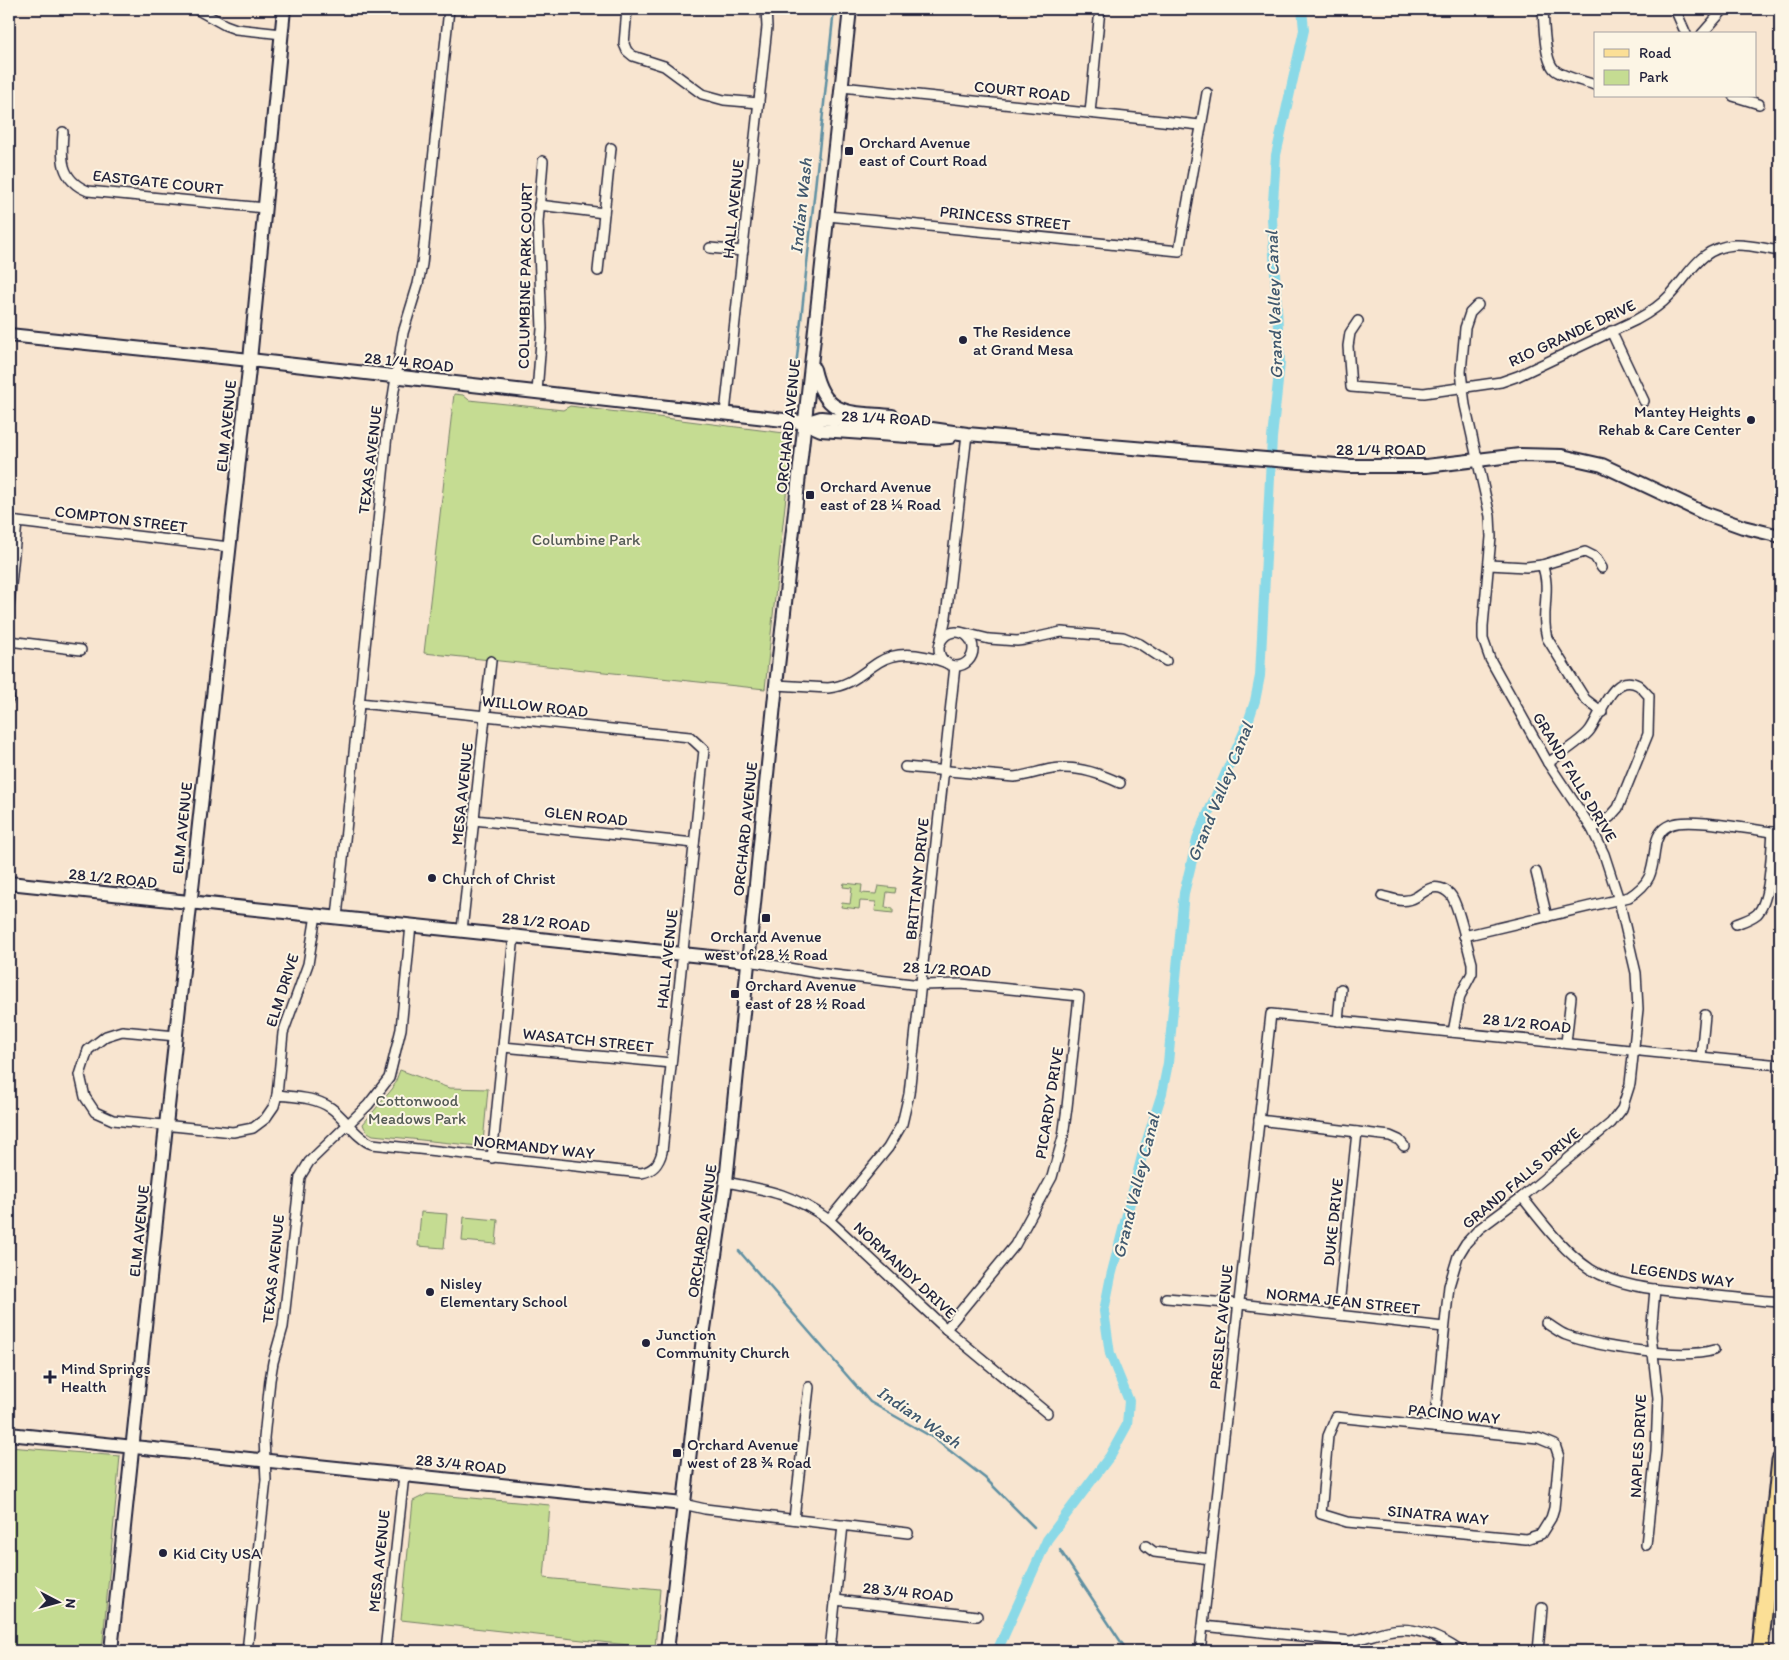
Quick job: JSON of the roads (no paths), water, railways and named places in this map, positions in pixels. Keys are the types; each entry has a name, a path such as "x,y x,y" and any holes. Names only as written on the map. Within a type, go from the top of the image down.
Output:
{"main road":[{"path":"1760,1651 1780,1460"}],"street":[{"path":"196,9 236,29 282,34"},
{"name":"ELM AVENUE","path":"111,1651 190,902 250,360 284,9"},
{"name":"TEXAS AVENUE","path":"337,917 387,435 403,333 422,264 449,9"},
{"path":"627,9 624,44 627,51 633,56 664,66 702,94 724,100 759,103"},
{"name":"HALL AVENUE","path":"725,413 767,27 766,9"},
{"name":"ORCHARD AVENUE","path":"667,1651 704,1329 726,1182 776,685 850,9"},
{"path":"1090,113 1100,9"},
{"path":"1543,9 1547,54 1550,65 1556,71 1594,85"},
{"path":"1675,9 1685,32"},
{"path":"1704,32 1724,9"},
{"name":"COURT ROAD","path":"842,87 1200,125"},
{"path":"1200,125 1207,93"},
{"path":"1740,98 1759,104"},
{"name":"PRINCESS STREET","path":"828,216 1179,251 1200,125"},
{"name":"EASTGATE COURT","path":"63,132 61,156 64,168 73,182 88,191 265,208"},
{"path":"598,271 611,148"},
{"name":"COLUMBINE PARK COURT","path":"537,392 542,329 539,205 543,161"},
{"path":"539,205 604,213"},
{"name":"RIO GRANDE DRIVE","path":"1358,321 1350,333 1348,346 1351,387 1424,393 1509,380 1636,320 1663,302 1696,262 1708,253 1721,247 1735,245 1780,251"},
{"path":"710,248 743,251"},
{"name":"GRAND FALLS DRIVE","path":"1434,1427 1449,1286 1458,1256 1466,1243 1479,1229 1522,1197 1611,1124 1622,1108 1630,1084 1638,1009 1636,973 1619,900 1604,854 1592,829 1548,763 1485,647 1483,626 1491,537 1490,516 1465,405 1461,372 1465,328 1470,313 1478,305"},
{"path":"1611,331 1644,400"},
{"name":"28 1/4 ROAD","path":"9,335 725,413 805,423 821,430 936,438 967,434"},
{"path":"813,352 814,370 820,389 824,397 835,407 844,412 900,417 932,428"},
{"name":"28 1/4 ROAD","path":"805,423 821,418 932,428 967,434 1348,466 1426,466 1506,456 1562,456 1618,471 1704,513 1743,527 1780,536"},
{"path":"951,664 940,652 940,644 946,617 967,434"},
{"path":"9,606 13,521"},
{"name":"COMPTON STREET","path":"13,521 229,547"},
{"path":"1488,565 1526,567 1542,565 1585,552 1595,557 1602,568"},
{"path":"1542,565 1547,589 1544,613 1544,628 1547,638 1585,699 1602,712"},
{"path":"940,644 942,639 950,633 960,632 989,639 1017,641 1061,632 1123,637 1140,644 1166,661"},
{"path":"776,685 836,687 856,679 880,661 902,655 925,656 951,664 966,663 973,654 972,643 970,638 960,632"},
{"path":"9,642 81,650"},
{"name":"MESA AVENUE","path":"462,930 491,661"},
{"name":"BRITTANY DRIVE","path":"829,1220 888,1148 902,1124 909,1094 944,771 951,664"},
{"path":"1548,763 1590,731 1602,712 1610,693 1615,688 1622,684 1631,683 1639,686 1649,696 1648,734 1618,808 1610,817 1592,829"},
{"name":"WILLOW ROAD","path":"359,703 690,737 704,750"},
{"name":"HALL AVENUE","path":"653,1169 660,1159 662,1152 704,750"},
{"path":"905,767 1014,777 1027,776 1050,769 1065,768 1097,773 1120,783"},
{"name":"GLEN ROAD","path":"474,820 694,843"},
{"path":"1464,936 1630,897 1649,879 1653,869 1655,844 1658,834 1671,824 1680,822 1777,833 1766,898 1762,908 1748,920 1736,924"},
{"path":"1536,872 1547,917"},
{"name":"28 1/2 ROAD","path":"9,883 683,953 749,961 817,973 921,985 961,984 1079,996"},
{"path":"1382,896 1410,901 1426,890 1435,887 1444,889 1451,894 1456,904 1472,964 1472,973 1460,996 1453,1032"},
{"name":"ELM DRIVE","path":"166,1126 244,1131 253,1128 265,1119 274,1106 277,1095 283,1033 308,964 316,915"},
{"name":"TEXAS AVENUE","path":"247,1651 266,1480 264,1438 270,1380 283,1327 300,1177 309,1162 368,1105 389,1078 401,1029 412,925"},
{"path":"492,1158 514,935"},
{"path":"1338,1020 1341,989"},
{"name":"PICARDY DRIVE","path":"946,1329 1015,1245 1052,1177 1063,1137 1079,996"},
{"path":"1566,1044 1571,997"},
{"name":"28 1/2 ROAD","path":"1271,1014 1780,1065"},
{"name":"PRESLEY AVENUE","path":"1201,1643 1271,1014"},
{"path":"1701,1057 1705,1015"},
{"path":"166,1126 113,1120 95,1112 85,1097 80,1075 88,1050 106,1036 122,1030 176,1036"},
{"name":"WASATCH STREET","path":"503,1047 671,1063"},
{"name":"NORMANDY WAY","path":"277,1095 303,1098 322,1103 331,1108 366,1142 372,1144 634,1172 648,1172 653,1169"},
{"path":"1259,1120 1390,1136 1399,1140 1404,1146"},
{"name":"DUKE DRIVE","path":"1338,1315 1357,1132"},
{"name":"NORMANDY DRIVE","path":"726,1182 787,1195 829,1220 946,1329 1047,1413"},
{"name":"LEGENDS WAY","path":"1522,1197 1562,1244 1590,1268 1622,1282 1655,1289 1780,1302"},
{"name":"NAPLES DRIVE","path":"1646,1545 1656,1451 1658,1398 1651,1336 1655,1289"},
{"name":"NORMA JEAN STREET","path":"1166,1298 1239,1304 1444,1327"},
{"path":"1546,1323 1564,1334 1592,1343 1675,1354 1703,1354 1714,1350"},
{"path":"794,1519 809,1387"},
{"name":"PACINO WAY","path":"1321,1514 1328,1436 1336,1417 1538,1438 1555,1445 1559,1457 1554,1508 1547,1524"},
{"name":"28 3/4 ROAD","path":"9,1434 683,1504 705,1509 908,1533"},
{"name":"MESA AVENUE","path":"385,1651 404,1475"},
{"name":"SINATRA WAY","path":"1321,1514 1347,1522 1526,1539 1541,1534 1547,1524"},
{"path":"830,1651 843,1525"},
{"path":"1146,1546 1154,1552 1210,1559"},
{"name":"28 3/4 ROAD","path":"835,1600 978,1616"},
{"path":"1538,1651 1542,1608"},
{"path":"1203,1626 1350,1641 1388,1630 1400,1629 1421,1632 1445,1641 1460,1651"}],"waterway":[{"name":"Indian Wash","path":"792,405 834,9"},
{"name":"Grand Valley Canal","path":"997,1651 1047,1540 1110,1456 1127,1425 1129,1401 1110,1354 1104,1311 1111,1276 1142,1156 1162,1093 1168,1063 1184,893 1198,836 1247,725 1255,701 1260,676 1272,438 1280,363 1272,218 1276,155 1304,30 1302,9"},
{"name":"Indian Wash","path":"739,1251 870,1402 932,1437 985,1478 1034,1527"},
{"name":"Indian Wash","path":"1060,1550 1127,1651"}],"place":[{"name":"Orchard Avenue east of Court Road","path":"849,151"},
{"name":"The Residence at Grand Mesa","path":"963,340"},
{"name":"Mantey Heights Rehab & Care Center","path":"1751,420"},
{"name":"Orchard Avenue east of 28 ¼ Road","path":"810,495"},
{"name":"Church of Christ","path":"432,878"},
{"name":"Orchard Avenue west of 28 ½ Road","path":"766,918"},
{"name":"Orchard Avenue east of 28 ½ Road","path":"735,994"},
{"name":"Nisley Elementary School","path":"430,1292"},
{"name":"Junction Community Church","path":"646,1343"},
{"name":"Mind Springs Health","path":"50,1377"},
{"name":"Orchard Avenue west of 28 ¾ Road","path":"677,1453"},
{"name":"Kid City USA","path":"163,1553"}],"park label":[{"name":"Columbine Park","path":"586,539"},
{"name":"Cottonwood Meadows Park","path":"417,1109"}]}
